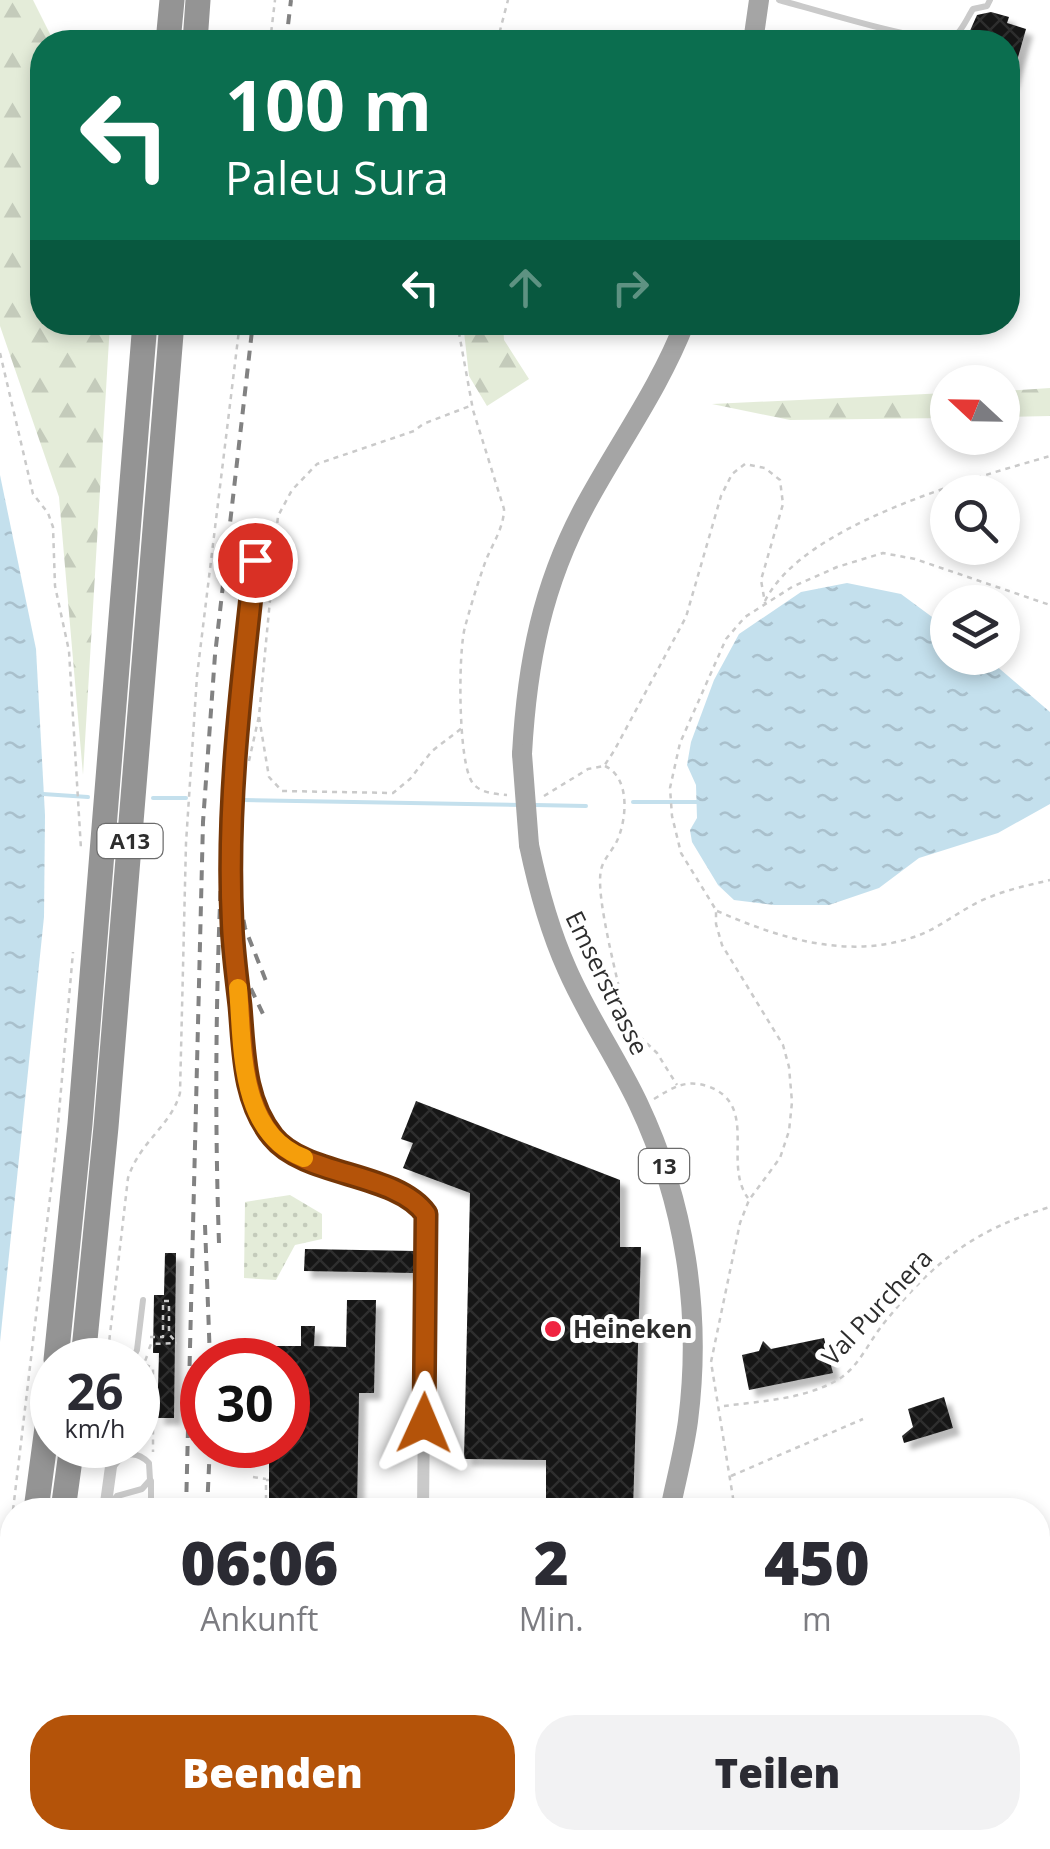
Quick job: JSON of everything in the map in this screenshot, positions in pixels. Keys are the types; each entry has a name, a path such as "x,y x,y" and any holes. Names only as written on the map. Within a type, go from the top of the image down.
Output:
{"highway":[{"path":"169,30 172,0"},
{"path":"196,30 198,0"},
{"name":"A13","path":"58,1338 75,1178 144,335"},
{"name":"A13","path":"84,1338 106,1127 171,335"},
{"path":"38,1498 42,1468"},
{"path":"65,1498 69,1468"}],"main road":[{"path":"754,30 759,0"},
{"name":"Emserstrasse","path":"672,1498 688,1423 692,1317 686,1255 672,1193 640,1108 567,970 546,915 529,846 522,754 529,662 559,560 679,335"}],"street":[{"path":"241,1020 252,1097 277,1142 298,1155 408,1198 426,1214 423,1498"},
{"path":"107,1498 111,1468"}],"lane":[{"path":"779,0 896,30"},
{"path":"960,30 972,9 987,6 990,0"},
{"path":"241,1020 232,921 235,776 255,560"},
{"path":"138,1338 143,1300"},
{"path":"110,1475 115,1468"},
{"path":"150,1468 151,1498"},
{"path":"115,1498 147,1485 151,1473"},
{"path":"136,1492 145,1498"}],"path":[{"path":"271,30 274,0"},
{"path":"500,30 508,0"},
{"path":"110,1338 128,1178 137,1155 169,1117 180,1093 186,843 197,676 238,335"},
{"path":"460,335 472,404 504,509 504,520 464,630 460,676 463,727 472,783 483,791 512,796"},
{"path":"0,353 33,494 53,527 55,586 69,651 81,852"},
{"path":"235,776 245,777 259,716 278,516 292,490 317,464 414,431 472,404"},
{"path":"764,603 774,582 848,526 969,479 1050,456"},
{"path":"604,766 686,618 720,496 732,474 745,464 764,468 780,480 782,504 761,580 764,603"},
{"path":"734,1498 711,1362 733,1250 750,1200 774,1170 789,1131 792,1102 783,1045 722,945 716,910 681,853 670,788 680,744 726,639 745,617 764,603 837,566 884,553 914,559 1050,606"},
{"path":"259,716 268,777 282,790 392,792 410,779 432,751 463,727"},
{"path":"539,799 588,769 604,766 615,771 622,784 624,814 618,839 601,866 599,888 625,1015 677,1085"},
{"path":"716,910 760,930 828,947 890,943 917,936 988,897 1050,880"},
{"path":"15,1498 56,1147 73,950"},
{"path":"640,1108 677,1085 706,1086 732,1104 739,1129 736,1172 750,1200"},
{"name":"Val Purchera","path":"720,1406 788,1396 839,1378 938,1264 988,1229 1050,1207"},
{"path":"163,1301 169,1301 169,1334 177,1343 152,1344 154,1337 163,1337 163,1301"},
{"path":"731,1476 863,1419"},
{"path":"253,1477 268,1480 267,1498"}],"green space":[{"path":"0,0 33,0 48,30 30,30 30,335 109,335 83,775 59,497 0,326"},
{"path":"464,335 504,335 529,379 487,406 469,376"},
{"path":"1050,388 1050,416 1020,417 1020,390"},
{"path":"930,394 930,418 790,420 712,404"},
{"path":"290,1195 322,1214 322,1239 295,1245 276,1280 244,1278 245,1202"}],"water":[{"path":"0,475 36,649 45,815 44,917 0,1342"},
{"path":"847,583 901,594 930,615 930,675 1007,675 1050,712 1050,804 998,833 919,858 879,888 829,905 734,900 718,885 692,842 690,830 697,818 696,785 687,765 691,742 714,680 739,634 801,592"}],"building":[{"path":"991,12 1009,17 1007,23 1026,29 1020,50 1020,30 970,30 977,15"},
{"name":"Heineken","path":"416,1101 620,1180 620,1247 641,1247 633,1498 546,1498 546,1460 464,1459 470,1193 403,1168 413,1143 401,1139"},
{"path":"305,1249 415,1251 415,1273 304,1271"},
{"path":"165,1253 176,1253 174,1418 160,1418 160,1338 153,1338 154,1295 164,1295"},
{"path":"347,1300 376,1300 374,1393 359,1393 357,1498 269,1498 269,1468 310,1468 310,1338 301,1338 301,1326 315,1326 314,1346 346,1347"},
{"path":"824,1338 833,1373 749,1390 742,1355 759,1351 763,1341 771,1349"},
{"path":"944,1397 953,1428 904,1443 902,1436 913,1427 908,1409"}],"waterway":[{"path":"43,794 88,797"},
{"path":"153,798 186,798"},
{"path":"242,800 521,805"},
{"path":"633,802 697,802"},
{"path":"535,805 586,806"}],"railway":[{"path":"287,30 291,0"},
{"path":"186,1498 203,822 215,655 252,335"},
{"path":"219,1243 216,1071 220,898 247,555"},
{"path":"233,867 245,928 266,981"},
{"path":"229,920 243,972 263,1014"},
{"path":"205,1225 209,1338"},
{"path":"208,1498 209,1468"}],"slow traffic":[{"path":"238,988 246,1072 256,1109 277,1142 304,1158"}],"place":[{"name":"Heineken","path":"553,1329"}],"route":[{"path":"255,560 235,776 232,866 232,921 246,1072 262,1121 287,1150 408,1198 426,1214 424,1423"}]}
